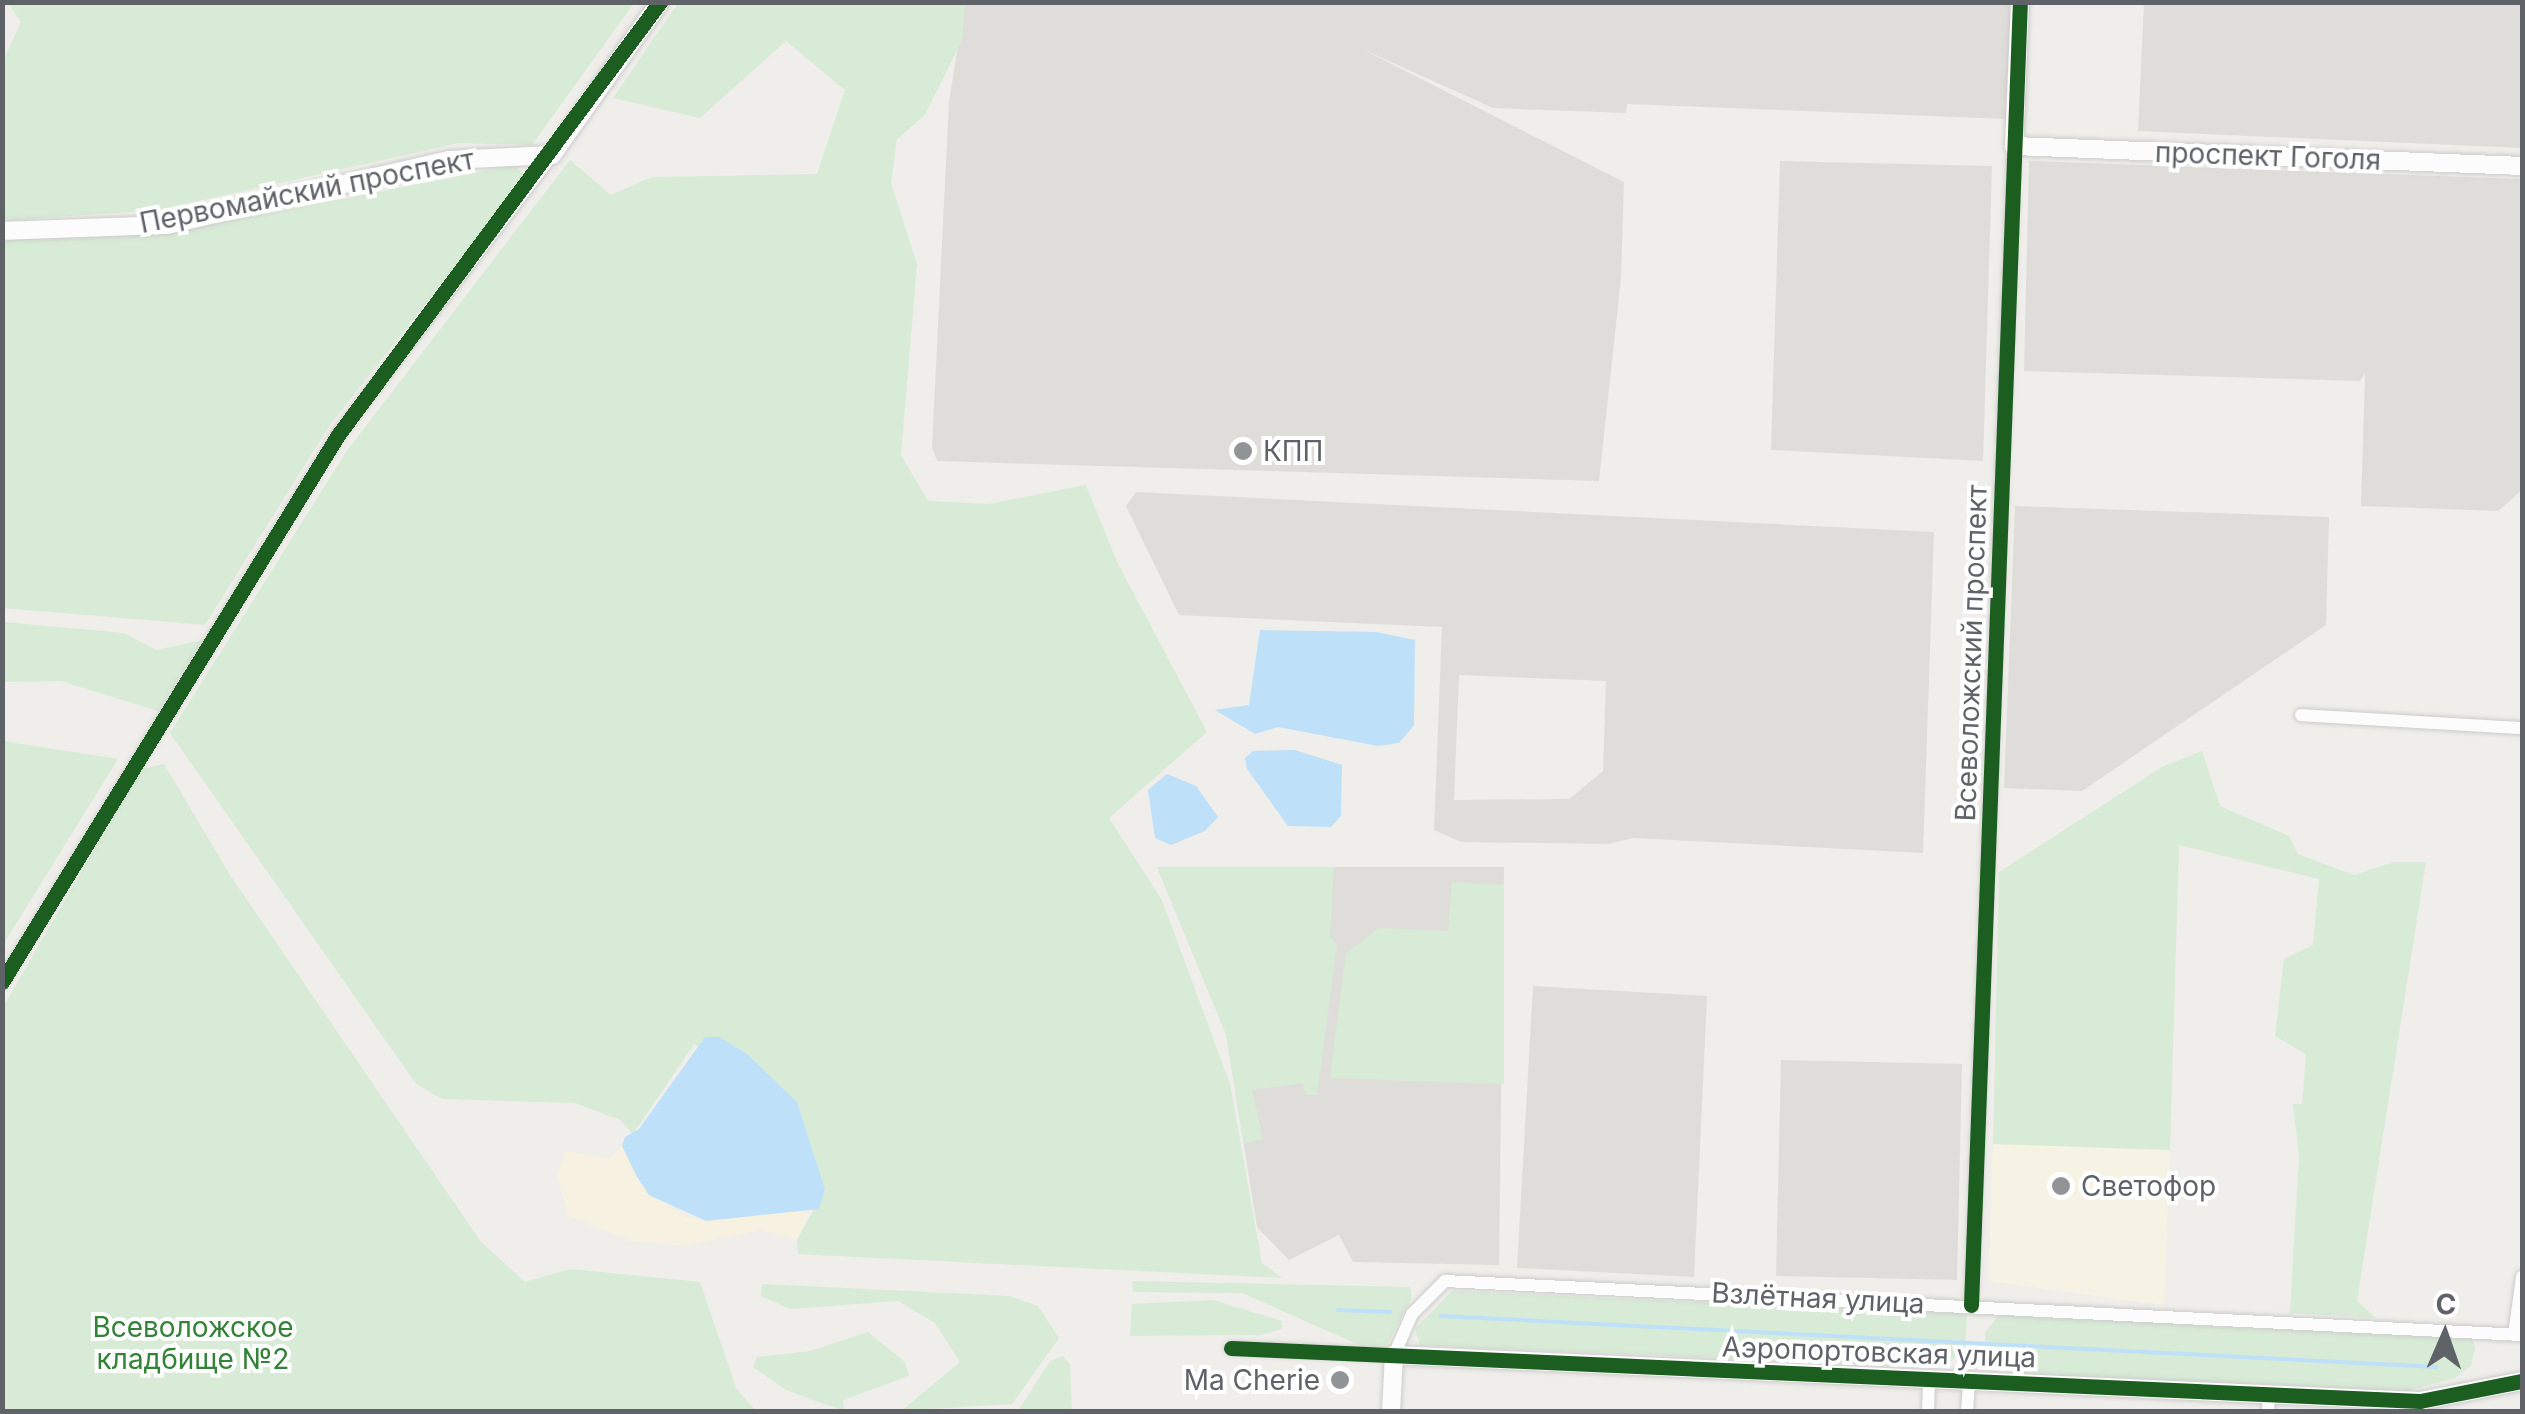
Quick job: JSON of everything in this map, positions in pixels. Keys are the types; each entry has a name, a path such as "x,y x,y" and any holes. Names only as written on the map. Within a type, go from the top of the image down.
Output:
{"street":[{"path":"2,982 338,435 552,155 660,2"},
{"name":"Всеволожский проспект","path":"1972,1305 2020,2"},
{"name":"проспект Гоголя","path":"2014,146 2522,166"},
{"name":"Первомайский проспект","path":"2,231 167,225 449,160 552,155"},
{"path":"2301,714 2522,728"},
{"path":"2518,1335 2522,1277"},
{"name":"Взлётная улица","path":"1394,1355 1412,1314 1445,1281 2518,1335"},
{"name":"Аэропортовская улица","path":"1232,1348 1969,1380 2269,1403 2438,1400 2522,1381"},
{"path":"1390,1412 1394,1355"},
{"path":"1928,1412 1929,1379"},
{"path":"1968,1412 1969,1380"}],"shaded area":[{"path":"965,3 2012,3 2007,119 1627,104 1626,113 1493,108 1362,49 1624,182 1621,278 1599,481 937,461 932,447 949,102"},
{"path":"2144,3 2522,3 2522,148 2138,131"},
{"path":"1780,161 1992,166 1983,461 1771,450"},
{"path":"2029,161 2522,179 2522,490 2498,511 2361,506 2365,373 2360,381 2024,371"},
{"path":"1136,492 1934,532 1923,853 1633,838 1608,844 1461,842 1434,830 1442,627 1179,615 1126,506","holes":["1459,675 1606,681 1603,771 1569,799 1454,800"]},
{"path":"2015,506 2329,517 2326,625 2082,791 2004,788"},
{"path":"1157,867 1504,867 1499,1265 1353,1262 1339,1235 1289,1260 1257,1227 1226,1034"},
{"path":"1533,986 1707,996 1694,1277 1517,1268"},
{"path":"1781,1060 1962,1064 1957,1280 1776,1276"},
{"path":"1993,1144 2170,1150 2164,1305 1988,1281"}],"green space":[{"path":"8,3 634,3 532,145 459,143 158,210 15,220 3,219 2,63 21,22"},
{"path":"678,3 965,3 962,40 925,115 897,139 891,183 917,264 901,455 928,501 989,504 1086,485 1117,562 1207,732 1109,818 1162,900 1230,1084 1262,1263 1282,1278 798,1254 797,1240 825,1189 797,1102 694,1044 633,1134 620,1120 575,1103 442,1099 416,1084 170,733 346,452 570,160 611,195 652,177 817,174 845,90 786,41 700,118 613,98"},
{"path":"515,165 526,176 329,426 205,625 3,608 3,240 168,233"},
{"path":"3,622 124,633 156,650 203,640 158,711 61,681 3,682"},
{"path":"2,741 118,759 3,945"},
{"path":"2202,751 2220,806 2289,836 2298,854 2354,875 2394,862 2426,862 2357,1301 2376,1318 2290,1313 2299,1156 2293,1104 2302,1104 2306,1054 2275,1036 2284,959 2313,945 2319,879 2179,845 2170,1150 1993,1144 1999,872 2162,767"},
{"name":"Всеволожское кладбище №2","path":"164,764 230,875 481,1242 525,1282 570,1269 700,1282 736,1388 756,1411 3,1411 3,1007 141,769"},
{"path":"1157,867 1334,867 1330,937 1337,944 1317,1095 1305,1095 1303,1083 1252,1090 1263,1139 1244,1144 1226,1034"},
{"path":"1452,882 1504,885 1504,1084 1330,1078 1346,953 1379,928 1448,931"},
{"path":"1132,1281 1410,1287 1412,1298 1387,1345 1366,1348 1242,1293 1133,1292"},
{"path":"762,1284 1010,1296 1038,1306 1059,1338 1012,1404 901,1411 960,1362 935,1323 898,1301 790,1309 761,1296"},
{"path":"1452,1291 1967,1314 1965,1346 1945,1368 1420,1345 1415,1329"},
{"path":"1213,1300 1282,1321 1282,1329 1262,1335 1130,1336 1132,1304"},
{"path":"2000,1313 2472,1339 2475,1348 2471,1366 2455,1378 2407,1391 2019,1375 1985,1347 1985,1333"},
{"path":"868,1332 905,1362 909,1376 843,1400 844,1411 786,1390 753,1367 757,1357 810,1351"},
{"path":"1063,1356 1070,1364 1072,1411 1018,1411 1050,1361"}],"sand":[{"path":"622,1146 649,1195 687,1217 706,1221 794,1208 809,1214 797,1240 761,1230 683,1246 631,1241 568,1216 557,1175 565,1151 610,1158"}],"water":[{"path":"1260,630 1376,632 1415,640 1414,725 1399,743 1378,746 1278,727 1255,734 1215,710 1249,705"},
{"path":"1295,750 1342,765 1341,816 1331,827 1288,826 1247,769 1245,758 1253,751"},
{"path":"1167,774 1196,786 1218,817 1205,831 1171,845 1155,838 1148,790"},
{"path":"705,1037 719,1037 747,1054 797,1102 825,1189 819,1209 706,1221 649,1195 637,1177 622,1146 625,1137 639,1129"}],"waterway":[{"path":"1338,1310 1390,1312"},
{"path":"1441,1316 2437,1367"}],"cycle path":[{"path":"2,982 338,435 660,2"},
{"path":"1971,1305 2020,2"},
{"path":"1231,1348 2420,1401 2522,1381"}],"place":[{"name":"КПП","path":"1243,451"},
{"name":"Светофор","path":"2061,1186"},
{"name":"Ma Cherie","path":"1340,1380"}]}
